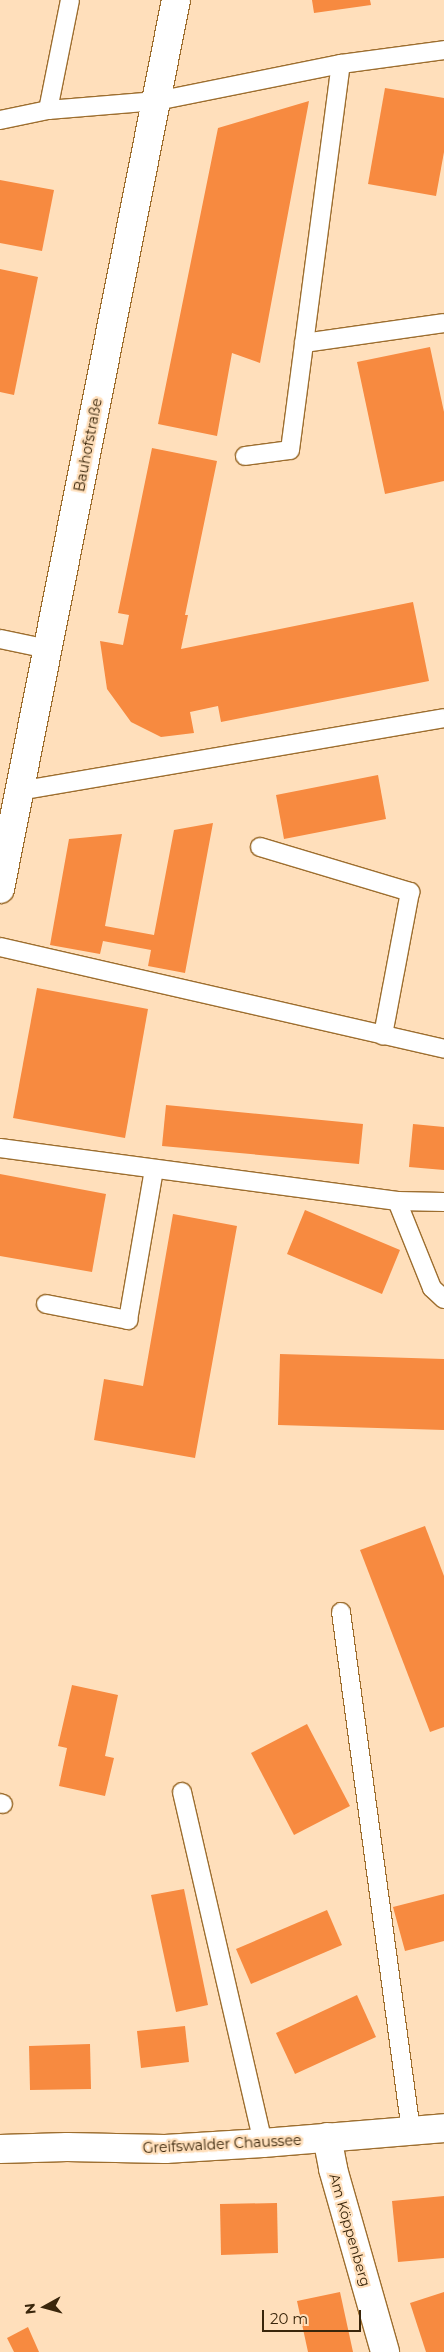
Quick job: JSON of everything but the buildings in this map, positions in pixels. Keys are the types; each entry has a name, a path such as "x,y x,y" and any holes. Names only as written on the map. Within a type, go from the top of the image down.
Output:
{"street":[{"name":"Bauhofstraße","path":"0,889 176,0"},
{"name":"Greifswalder Chaussee","path":"0,2149 67,2147 164,2149 444,2128"},
{"name":"Am Köppenberg","path":"327,2137 333,2170 385,2352"}],"lane":[{"path":"48,110 70,0"},
{"path":"0,120 48,110 157,101 341,64 444,50"},
{"path":"244,456 290,450 341,64"},
{"path":"304,343 444,323"},
{"path":"0,639 48,649"},
{"path":"18,791 444,718"},
{"path":"260,847 410,892 384,1035"},
{"path":"0,947 444,1049"},
{"path":"0,1148 397,1201 444,1202"},
{"path":"46,1304 128,1320 154,1169"},
{"path":"397,1201 432,1288 444,1299"},
{"path":"341,1612 411,2131"},
{"path":"182,1792 264,2143"}]}
